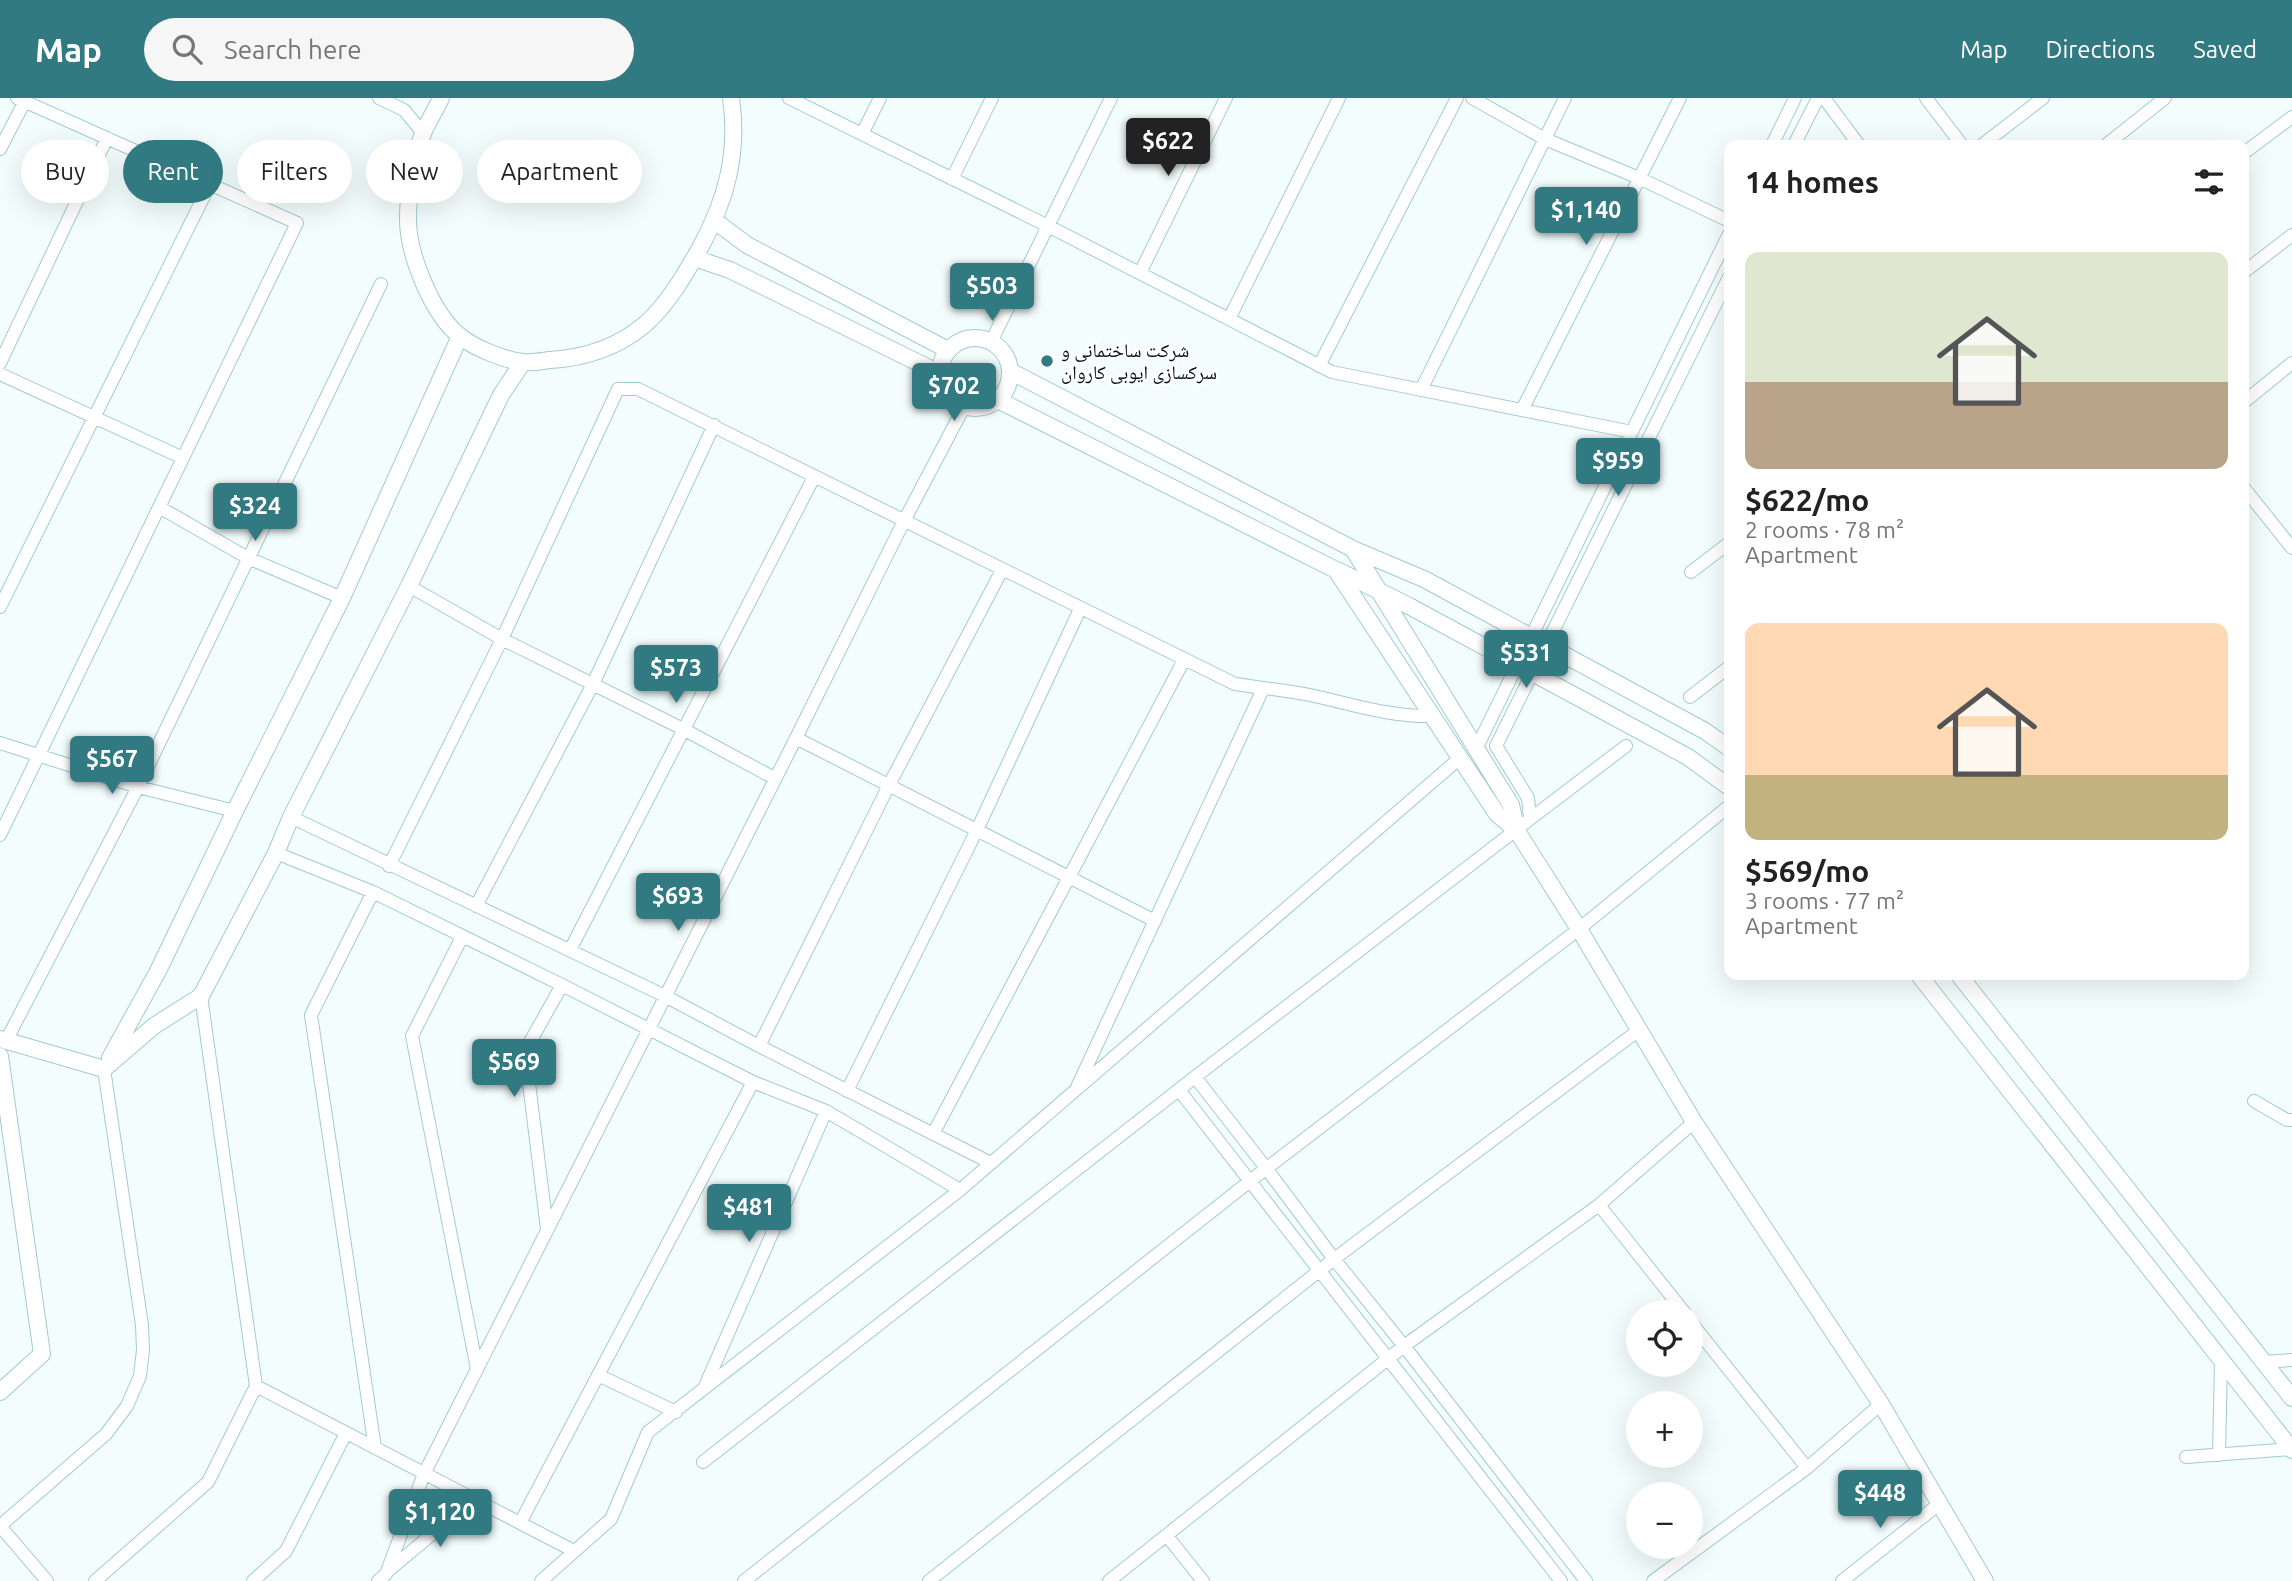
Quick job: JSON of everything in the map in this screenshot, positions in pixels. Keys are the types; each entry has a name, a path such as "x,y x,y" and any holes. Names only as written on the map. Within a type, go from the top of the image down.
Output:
{"street":[{"path":"380,98 404,110 423,133"},
{"path":"441,98 423,133 411,183 408,219 410,248 422,280 440,312 460,336 489,353 523,362 570,359 610,348 644,326 671,295 715,221 730,172 735,123 731,98"},
{"path":"789,98 1048,226 1332,372 1632,432"},
{"path":"862,134 880,98"},
{"path":"952,179 992,98"},
{"path":"991,342 1111,98"},
{"path":"1140,273 1226,98"},
{"path":"1229,319 1339,98"},
{"path":"1320,366 1457,98"},
{"path":"1472,98 1545,139 1639,178 1724,219"},
{"path":"1421,390 1565,98"},
{"path":"1522,410 1680,98"},
{"path":"1775,140 1796,98"},
{"path":"1797,140 1818,98"},
{"path":"1824,98 1855,140"},
{"path":"1926,98 1958,140"},
{"path":"1988,140 2043,98"},
{"path":"2112,140 2165,98"},
{"path":"0,149 21,100 123,145"},
{"path":"2249,149 2292,117"},
{"path":"0,363 107,138"},
{"path":"0,835 297,223 223,190"},
{"path":"0,607 200,203"},
{"path":"715,221 747,245 947,351"},
{"path":"2249,268 2292,235"},
{"path":"1476,749 1724,244"},
{"path":"694,258 730,270 939,373"},
{"path":"0,1392 42,1354 2,1046 138,787 381,284"},
{"path":"1530,819 1528,798 1496,746 1724,287"},
{"path":"47,1581 0,1526 106,1434 127,1406 140,1376 143,1350 142,1325 104,1069 158,971 234,811 342,598 460,336"},
{"path":"968,338 991,342 1001,349 1007,360 1009,383 998,400 986,407 975,409 954,402 946,394 939,373 941,361 947,351 968,338"},
{"path":"104,1069 154,1026 201,996 276,853 291,817 409,586 501,395 523,362"},
{"path":"2249,398 2292,363"},
{"path":"1010,371 1353,549 1424,579 1704,731 1724,745"},
{"path":"0,374 183,458"},
{"path":"389,866 502,639 618,389 638,388 1236,684 1308,694 1370,710 1409,716 1432,716"},
{"path":"998,400 1379,591 1688,758 1724,783"},
{"path":"382,1577 424,1474 964,407"},
{"path":"476,906 593,684 714,425"},
{"path":"570,950 814,477"},
{"path":"2249,494 2292,548"},
{"path":"159,507 248,558 342,598"},
{"path":"1691,572 1724,547"},
{"path":"1353,549 1511,805 1517,831"},
{"path":"759,1046 889,785 1002,570"},
{"path":"1336,570 1497,814 1517,831 1694,1122 1881,1404 1984,1581"},
{"path":"409,586 502,639 683,729 774,778"},
{"path":"847,1091 977,830 1080,609"},
{"path":"933,1134 1184,660"},
{"path":"1690,697 1724,671"},
{"path":"1075,1090 1263,689"},
{"path":"796,738 1155,921"},
{"path":"0,743 138,787 234,811"},
{"path":"703,1462 1195,1077 1626,746"},
{"path":"541,1581 611,1519 648,1433 960,1190 1460,758"},
{"path":"744,1581 1266,1168 1579,929 1724,810"},
{"path":"291,817 665,996 990,1163"},
{"path":"276,853 373,892 753,1082 826,1111 960,1190"},
{"path":"373,892 311,1014 374,1448"},
{"path":"462,937 412,1036 477,1369"},
{"path":"1923,980 2292,1449"},
{"path":"1963,980 2292,1398"},
{"path":"548,1230 524,1051 562,985"},
{"path":"95,1581 208,1482 256,1387 201,996"},
{"path":"929,1581 1334,1259 1639,1030"},
{"path":"2,1046 104,1069"},
{"path":"1195,1077 1586,1581"},
{"path":"520,1522 753,1082"},
{"path":"1179,1090 1561,1581"},
{"path":"2254,1101 2287,1120 2292,1120"},
{"path":"703,1390 826,1111"},
{"path":"1109,1581 1404,1346 1598,1205 1694,1122"},
{"path":"1598,1205 1674,1300"},
{"path":"1703,1337 1807,1468"},
{"path":"2219,1455 2221,1360"},
{"path":"2264,1362 2292,1360"},
{"path":"598,1375 676,1412"},
{"path":"256,1387 574,1551"},
{"path":"1653,1581 1807,1468 1881,1404"},
{"path":"2279,1433 2292,1423"},
{"path":"253,1581 286,1551 346,1433"},
{"path":"2186,1457 2292,1449"},
{"path":"382,1577 474,1500"},
{"path":"1842,1581 1939,1504"},
{"path":"1167,1536 1203,1581"}],"place":[{"name":"شرکت ساختمانی و سرکسازی ایوبی کاروان","path":"1047,361"}]}
